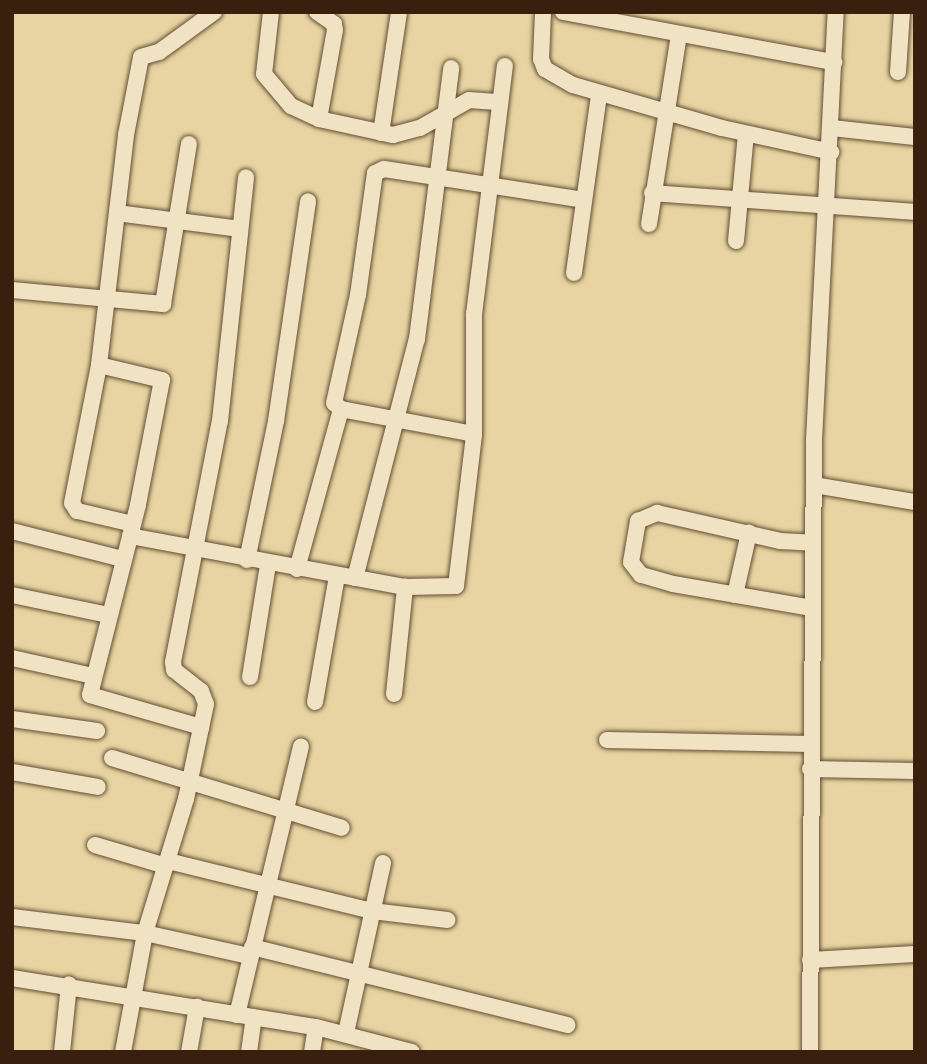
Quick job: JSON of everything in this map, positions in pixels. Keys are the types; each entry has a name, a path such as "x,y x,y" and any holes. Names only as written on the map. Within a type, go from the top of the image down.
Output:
{"street":[{"path":"214,12 166,48 141,57 117,213 99,365 72,503 78,511 193,550 268,564 405,587 456,586 474,434 474,314 487,186 505,66"},
{"path":"271,12 264,74 291,106 319,119 381,133 407,134 469,100 500,102"},
{"path":"317,12 334,24 335,30 319,119"},
{"path":"381,133 399,12"},
{"path":"543,12 540,48 545,69 598,94 746,134 831,152"},
{"path":"563,12 834,62"},
{"path":"810,1052 810,744 814,485 836,12"},
{"path":"898,72 905,12 915,13"},
{"path":"649,224 679,35"},
{"path":"355,578 399,421 417,339 451,68"},
{"path":"574,273 598,94"},
{"path":"832,128 915,137"},
{"path":"736,241 746,134"},
{"path":"12,290 107,296 163,304 190,144"},
{"path":"474,434 336,407 334,396 358,295 375,173 384,169 584,200"},
{"path":"123,1052 131,994 145,933 167,864 206,697 178,675 173,662 220,421 247,177"},
{"path":"652,193 738,200 829,202 915,212"},
{"path":"247,560 276,421 307,201"},
{"path":"117,213 240,229"},
{"path":"99,365 162,380 131,530 93,676 92,699 201,727"},
{"path":"298,569 341,409"},
{"path":"814,485 915,502"},
{"path":"812,608 641,575 631,562 633,532 638,521 657,513 749,533 813,543"},
{"path":"12,531 123,559"},
{"path":"735,595 749,533"},
{"path":"250,677 268,564"},
{"path":"315,702 337,576"},
{"path":"394,694 405,587"},
{"path":"12,594 109,615"},
{"path":"12,658 93,676"},
{"path":"12,719 97,731"},
{"path":"607,740 810,744"},
{"path":"237,1014 283,811 301,747"},
{"path":"112,758 342,828"},
{"path":"810,769 915,771"},
{"path":"12,772 98,788"},
{"path":"95,845 372,911 447,920"},
{"path":"346,1033 383,863"},
{"path":"12,917 145,933 250,951 359,974 568,1025"},
{"path":"810,960 915,954"},
{"path":"12,978 69,984 316,1027 412,1052"},
{"path":"62,1052 69,984"},
{"path":"189,1052 197,1007"},
{"path":"249,1052 254,1017"},
{"path":"312,1052 316,1027"}]}
